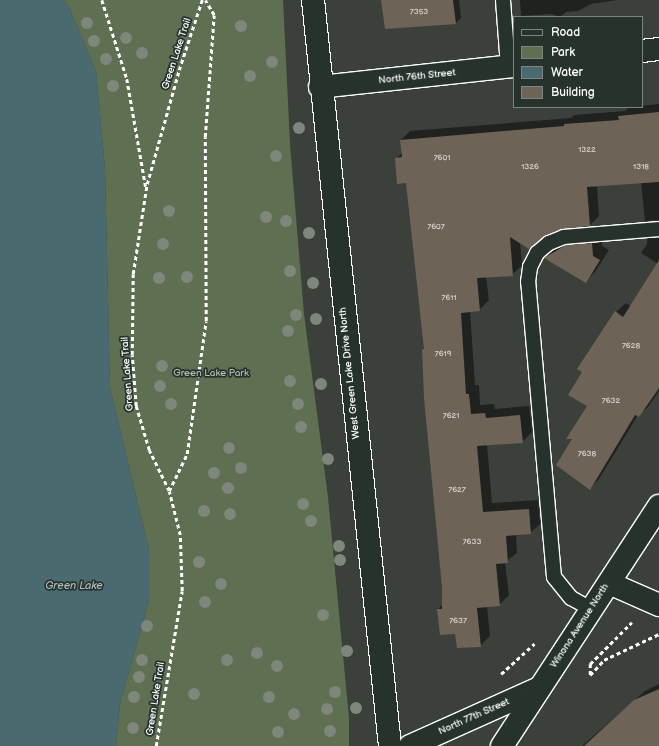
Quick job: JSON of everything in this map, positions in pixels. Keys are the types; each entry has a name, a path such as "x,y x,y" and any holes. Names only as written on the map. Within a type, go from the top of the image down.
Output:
{"street":[{"name":"West Green Lake Drive North","path":"313,0 320,87 390,746"},
{"path":"643,51 659,49"},
{"name":"North 76th Street","path":"320,87 511,66"},
{"name":"Winona Avenue North","path":"502,746 659,506"},
{"path":"609,583 659,605"},
{"name":"North 77th Street","path":"410,746 539,688"}],"lane":[{"path":"503,0 511,66"},
{"path":"591,609 571,598 554,577 529,289 530,267 537,253 549,243 564,238 659,229"}],"path":[{"path":"102,0 127,79 146,191"},
{"name":"Green Lake Trail","path":"156,746 182,591 180,535 169,491 149,450 136,406 132,355 133,274 146,191 179,70 202,0"},
{"path":"169,491 187,454 206,321 205,137 214,15 205,0"},
{"path":"636,618 590,664 590,675 604,660 659,634"}],"green space":[{"name":"Green Lake Park","path":"63,0 283,0 290,144 304,314 328,497 349,718 349,746 116,746 120,704 149,600 149,550 110,388 105,169 96,71 68,5"}],"water":[{"name":"Green Lake","path":"0,0 63,0 68,5 96,71 105,169 110,388 149,550 149,600 120,704 116,746 0,746"}],"building":[{"path":"381,0 453,0 456,24 385,29"},
{"path":"659,112 659,182 587,187 590,226 561,229 544,236 529,249 510,237 513,276 477,278 480,311 461,313 466,394 469,394 471,414 485,413 486,418 520,415 523,443 477,446 483,512 529,509 531,534 506,536 508,563 496,564 500,606 477,608 481,647 457,648 455,634 440,635 437,609 442,609 442,587 424,398 422,349 424,349 406,183 397,184 395,158 402,157 400,140 564,126 564,124 619,120 618,116"},
{"path":"592,243 593,256 600,260 586,283 544,258 566,245"},
{"path":"659,260 659,388 639,417 635,415 590,490 556,465 572,439 566,439 587,406 568,395 582,372 577,369 615,311 623,317"},
{"path":"659,689 659,746 584,746 634,700"}]}
